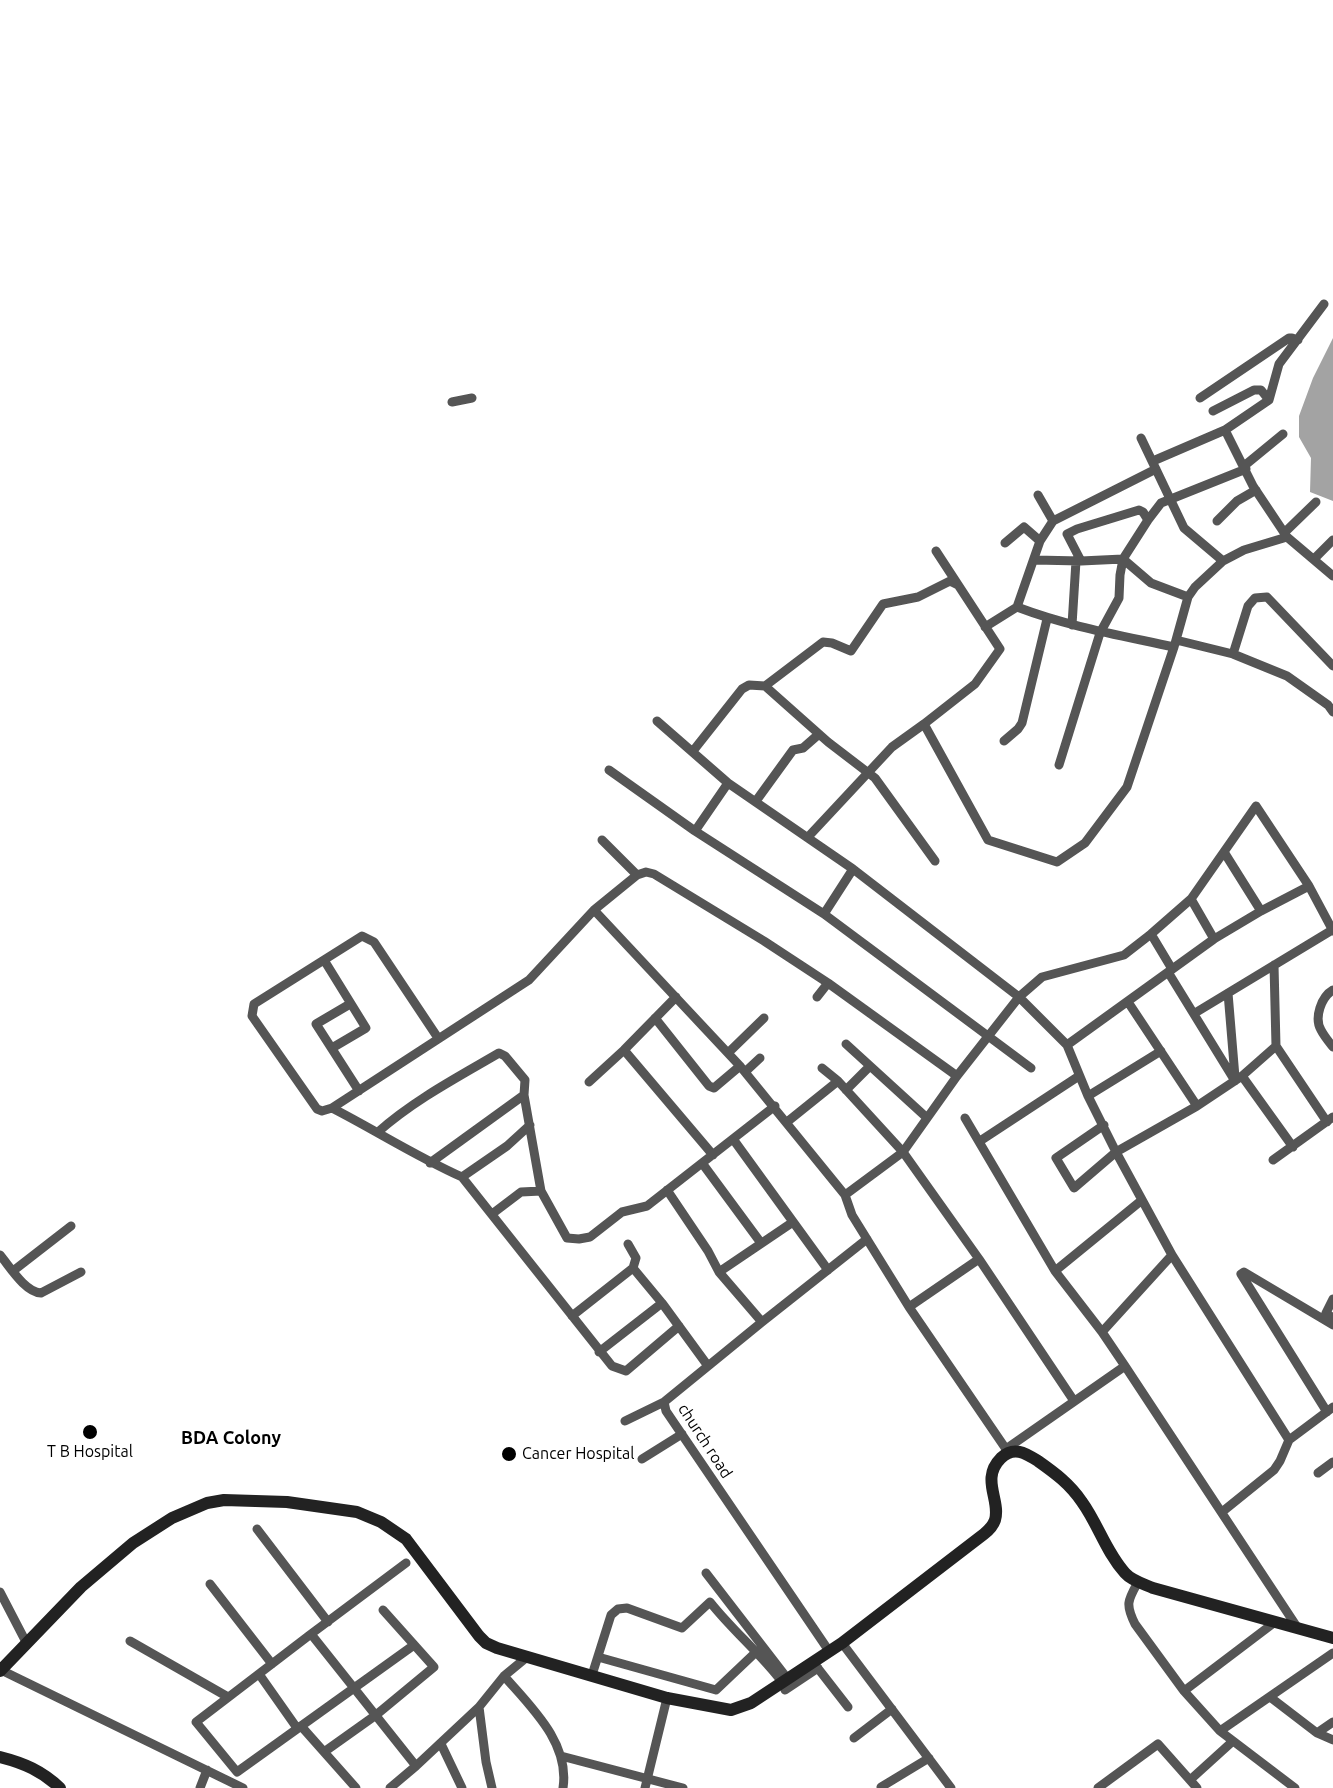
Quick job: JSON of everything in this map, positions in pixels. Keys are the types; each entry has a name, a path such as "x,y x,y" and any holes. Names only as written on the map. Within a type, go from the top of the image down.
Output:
{"street":[{"path":"985,627 1017,607 1040,542 1053,521 1154,465 1225,430 1269,400 1279,364 1324,304"},
{"path":"1200,398 1289,338 1298,340"},
{"path":"1213,411 1254,390 1261,390 1269,400"},
{"path":"452,402 472,398"},
{"path":"1225,430 1256,490 1286,535 1333,576"},
{"path":"1059,765 1100,633 1119,598 1123,559 1148,520 1161,502 1245,468 1283,434"},
{"path":"1141,438 1184,528 1223,561"},
{"path":"1217,521 1237,501 1256,490"},
{"path":"1038,495 1053,521"},
{"path":"924,724 988,840 1057,862 1085,843 1127,787 1188,597 1223,561 1244,550 1286,535 1316,502"},
{"path":"1072,625 1078,561 1068,534 1077,529 1138,510 1143,512 1148,520"},
{"path":"1005,543 1024,527 1040,542"},
{"path":"1314,560 1333,540"},
{"path":"808,837 892,747 975,684 1000,649 936,551"},
{"path":"1035,560 1123,559 1152,583 1188,597"},
{"path":"693,751 742,689 749,686 765,686 823,642 832,643 850,651 883,604 918,597 950,581 958,585"},
{"path":"1233,654 1248,606 1255,598 1267,597 1333,666"},
{"path":"1017,607 1047,619 1100,633 1175,643 1233,654 1287,676 1331,706"},
{"path":"1004,741 1022,723 1047,619"},
{"path":"765,686 819,734 875,778 935,861"},
{"path":"657,721 728,783 853,869 1019,997 1066,1046 1116,1152 1172,1255 1289,1440"},
{"path":"756,801 793,750 803,748 819,734"},
{"path":"609,770 694,831 824,914 1031,1068"},
{"path":"694,831 728,783"},
{"path":"845,1195 903,1152 926,1117 1019,997 1042,977 1124,955 1151,934 1191,899 1256,806 1309,886 1333,930 1195,1013"},
{"path":"602,840 637,876"},
{"path":"1224,852 1261,911"},
{"path":"824,914 853,869"},
{"path":"438,1038 374,942 362,936 254,1004 252,1016 317,1109 322,1111 332,1108 529,980 594,910 645,872 654,874 828,982 957,1076"},
{"path":"1066,1046 1214,939 1309,886"},
{"path":"1191,899 1214,939"},
{"path":"594,910 743,1069 845,1195 852,1215 909,1307 1007,1451"},
{"path":"1151,934 1195,1013 1239,1078 1293,1147"},
{"path":"324,960 366,1028 332,1048"},
{"path":"1273,1160 1330,1119 1276,1046 1274,965"},
{"path":"817,998 828,982"},
{"path":"1333,990 1329,991 1320,1005 1319,1028 1333,1047"},
{"path":"1227,993 1239,1078"},
{"path":"589,1082 676,998"},
{"path":"1128,1002 1197,1106"},
{"path":"350,1004 316,1024 359,1091"},
{"path":"655,1018 709,1086 714,1088 760,1058"},
{"path":"728,1053 764,1018"},
{"path":"846,1044 926,1117"},
{"path":"1104,1125 1056,1158 1074,1188 1116,1152 1197,1106 1239,1078 1276,1046"},
{"path":"624,1050 713,1155"},
{"path":"1088,1096 1161,1051"},
{"path":"378,1132 397,1115 499,1053 505,1056 525,1080 524,1095 541,1191 567,1238 579,1239 590,1237 622,1212 647,1206 774,1106"},
{"path":"846,1090 869,1067"},
{"path":"822,1068 838,1081 903,1152 979,1259 1074,1401"},
{"path":"980,1141 1079,1076"},
{"path":"787,1122 838,1081"},
{"path":"430,1163 524,1095"},
{"path":"332,1108 430,1163 462,1177 612,1366 626,1371 679,1326"},
{"path":"965,1118 1055,1271 1102,1332 1297,1627"},
{"path":"462,1177 507,1146 530,1125"},
{"path":"733,1139 828,1270"},
{"path":"702,1163 761,1243"},
{"path":"667,1190 720,1272 762,1322"},
{"path":"492,1214 521,1192 541,1191"},
{"path":"1055,1271 1142,1200"},
{"path":"720,1272 793,1221"},
{"path":"13,1271 71,1226"},
{"name":"church road","path":"829,1651 666,1411 664,1402 867,1239"},
{"path":"572,1316 633,1268 636,1258 628,1244"},
{"path":"0,1255 29,1289 37,1294 81,1272"},
{"path":"1102,1332 1172,1255"},
{"path":"909,1307 979,1259"},
{"path":"633,1268 708,1366"},
{"path":"1222,1512 1274,1470 1289,1440 1330,1410 1241,1274 1244,1272 1333,1325"},
{"path":"1333,1299 1326,1313 1333,1318"},
{"path":"599,1352 662,1303"},
{"path":"243,1788 1,1671 81,1587 133,1544 172,1518 207,1503 225,1500 287,1502 357,1512 388,1526 406,1539 486,1643 667,1698 731,1710 751,1703 816,1665 829,1651 984,1534 993,1526 996,1518 992,1489 996,1464 1007,1451 1125,1366"},
{"path":"625,1422 664,1402"},
{"path":"642,1459 682,1434"},
{"path":"1007,1451 1016,1450 1029,1455 1059,1476 1083,1503 1114,1559 1127,1575 1138,1582 1333,1638"},
{"path":"1318,1473 1333,1462"},
{"path":"257,1529 327,1622"},
{"path":"406,1563 196,1722 237,1772 414,1645"},
{"path":"706,1573 785,1683"},
{"path":"1138,1582 1128,1600 1130,1614 1184,1691 1220,1731 1294,1788"},
{"path":"210,1584 272,1664"},
{"path":"0,1592 27,1644"},
{"path":"592,1675 611,1615 618,1609 627,1608 682,1628 710,1602 785,1683"},
{"path":"324,1752 376,1715 434,1667 383,1610"},
{"path":"1184,1691 1275,1622"},
{"path":"311,1634 416,1766"},
{"path":"129,1641 228,1697"},
{"path":"842,1643 951,1788"},
{"path":"598,1657 716,1690 755,1653"},
{"path":"1220,1731 1333,1653"},
{"path":"390,1788 441,1744 479,1707 504,1676 526,1657"},
{"path":"816,1665 848,1707"},
{"path":"259,1674 299,1727 356,1788"},
{"path":"504,1676 550,1732 561,1756 563,1788"},
{"path":"1270,1696 1317,1733 1333,1740"},
{"path":"645,1788 667,1698"},
{"path":"479,1707 486,1762 492,1788"},
{"path":"854,1738 892,1709"},
{"path":"1317,1733 1333,1722"},
{"path":"1190,1780 1233,1741"},
{"path":"441,1744 462,1788"},
{"path":"1098,1788 1158,1744 1197,1788"},
{"path":"561,1756 682,1788"},
{"path":"0,1757 37,1770 60,1788"},
{"path":"880,1787 929,1758"},
{"path":"200,1788 207,1770"}],"shaded area":[{"path":"1333,338 1333,501 1310,492 1311,458 1299,437 1299,416 1313,378"}],"place":[{"name":"T B Hospital","path":"90,1432"},
{"name":"Cancer Hospital","path":"509,1454"}],"district":[{"name":"BDA Colony","path":"231,1438"}]}
